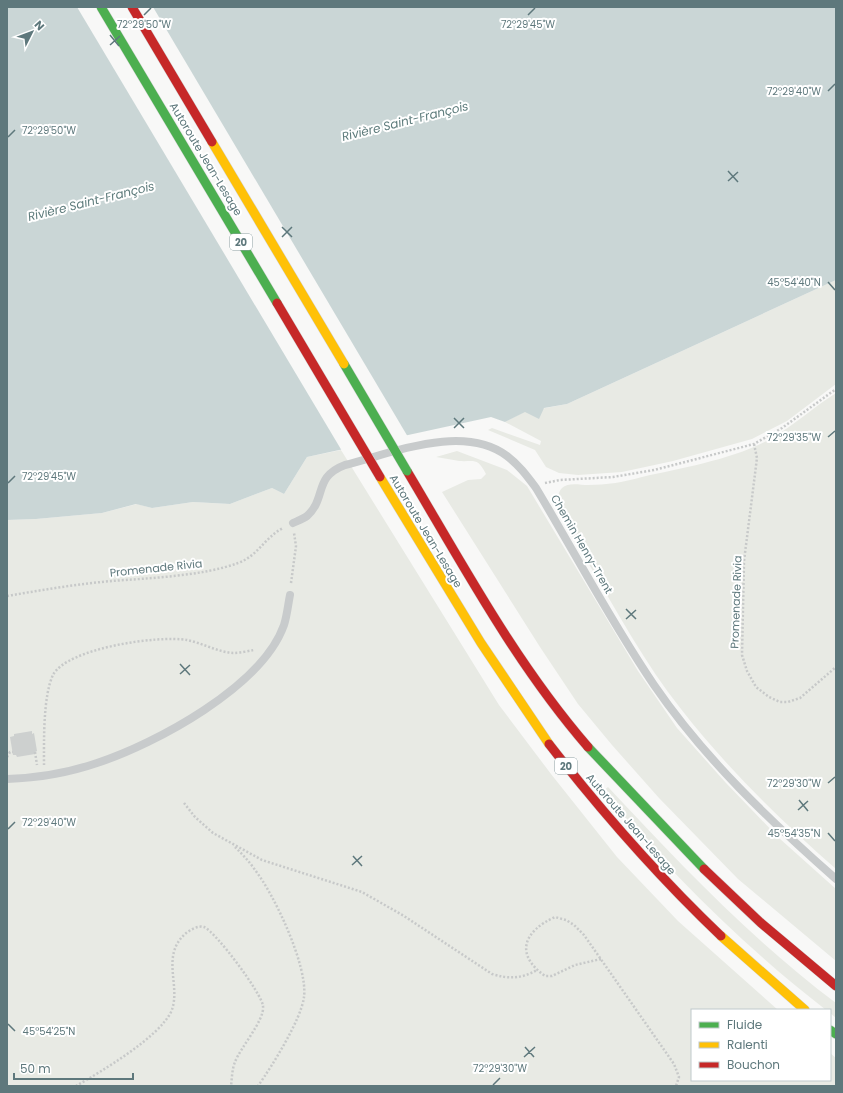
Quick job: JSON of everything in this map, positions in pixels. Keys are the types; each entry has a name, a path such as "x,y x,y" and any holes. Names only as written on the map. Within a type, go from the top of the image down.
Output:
{"highway":[{"name":"Autoroute Jean-Lesage","path":"101,7 380,477 492,662 533,722 578,782 635,849 686,903 742,956 804,1009"},
{"name":"Autoroute Jean-Lesage","path":"132,7 510,642 546,694 581,738 625,788 711,876 779,940 836,986"}],"lane":[{"name":"Chemin Henry-Trent","path":"293,523 306,517 311,511 325,479 335,469 432,442 472,441 488,446 506,456 522,470 536,488 654,685 677,715 747,796 792,841 836,879"},
{"path":"7,779 44,776 77,769 119,755 185,722 236,686 265,657 283,626 290,595"}],"path":[{"path":"536,488 549,481 613,477 654,470 692,462 754,444 782,428 836,389"},
{"name":"Promenade Rivia","path":"754,444 758,458 748,525 744,577 742,655 747,672 756,687 769,697 780,702 788,702 800,698 836,667"},
{"path":"291,583 296,546 293,523"},
{"name":"Promenade Rivia","path":"7,596 89,583 183,574 232,565 257,553 269,538 293,523"},
{"path":"44,776 44,729 47,700 53,675 62,665 87,653 133,641 159,638 186,640 233,653 271,648"},
{"path":"7,757 10,752 13,752"},
{"path":"184,803 204,827 234,845 268,862 362,892 404,916 492,974 506,978 524,977 537,970"},
{"path":"234,845 256,870 282,917 297,957 304,996 301,1010 278,1056 258,1086"},
{"path":"601,960 575,965 552,976 545,976 537,970 525,951 525,945 535,931 556,917 566,920 574,925 601,960 674,1064 679,1077 676,1086"},
{"path":"76,1086 109,1067 164,1022 171,1012 173,1001 171,966 174,952 179,940 197,927 204,927 216,937 260,995 264,1007 261,1019 246,1040 234,1063 231,1086"}],"shaded area":[{"path":"836,280 836,384 787,421 752,439 673,461 622,472 578,475 559,473 546,467 535,450 488,430 492,428 540,445 541,441 505,422 524,412 567,404"},
{"path":"836,393 836,869 795,832 735,773 668,692 632,637 572,536 561,514 558,504 558,495 562,488 567,485 622,482 708,462 742,452 780,433"},
{"path":"341,450 499,705 551,774 617,857 678,921 777,1009 691,1009 691,1081 831,1081 831,1054 836,1058 836,1086 7,1086 7,520 102,513 137,504 152,508 193,502 230,504 272,488 284,494 307,457"},
{"path":"457,451 507,470 527,486 638,671 677,728 726,783 779,838 836,889 836,961 738,879 659,798 578,704 540,647 442,492 468,480 481,479 486,474 478,463 436,457"},
{"path":"608,787 717,900 805,979 836,1003 836,1018 831,1014 831,1009 825,1009 795,985 736,934 708,907 680,879 602,792"}],"water":[{"name":"Rivière Saint-François","path":"7,7 836,7 836,280 567,404 544,408 539,419 525,412 505,422 491,417 307,457 284,494 272,488 230,504 193,502 152,508 136,504 102,513 7,520"}],"pier":[{"path":"77,7 153,7 408,437 342,451"}],"building":[{"path":"32,731 32,734 34,733 37,751 35,754 17,757 16,755 13,755 10,737 14,736 14,734"}],"traffic: fast":[{"path":"101,7 277,303"},
{"path":"344,364 407,471"},
{"path":"588,747 704,869"},
{"path":"831,1031 836,1034"}],"traffic: slow":[{"path":"212,142 344,364"},
{"path":"380,477 481,643 549,744"},
{"path":"721,936 804,1009"}],"traffic: jam":[{"path":"132,7 212,142"},
{"path":"277,303 380,477"},
{"path":"407,471 470,578 514,648 537,682 588,747"},
{"path":"549,744 631,843 721,936"},
{"path":"704,869 761,923 836,986"}]}
